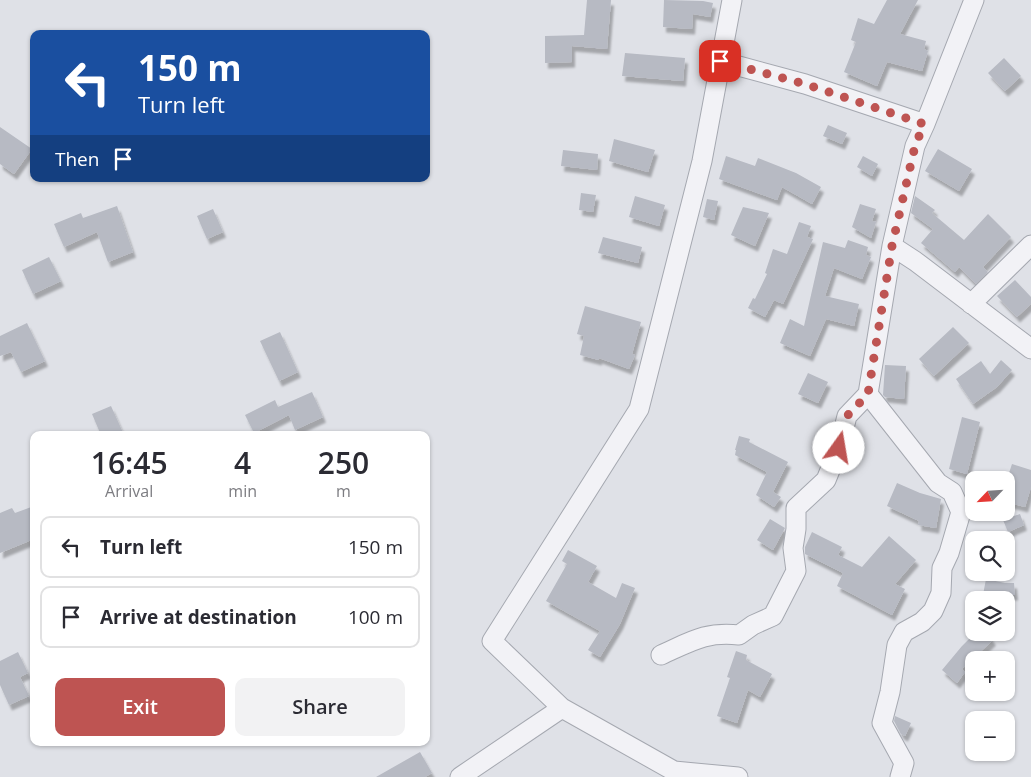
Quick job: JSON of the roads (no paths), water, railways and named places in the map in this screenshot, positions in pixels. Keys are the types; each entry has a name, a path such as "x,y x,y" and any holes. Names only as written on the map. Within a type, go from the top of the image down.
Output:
{"street":[{"path":"732,0 702,161 639,409 492,641 562,708 674,771 738,777"},
{"path":"661,655 705,635 723,633 739,635 773,616 796,571 793,548 796,529 796,508 826,480 839,448 847,416 868,394 892,246 915,146 974,0"},
{"path":"720,61 805,84 924,124"},
{"path":"971,304 1031,245"},
{"path":"892,246 915,261 1031,350"},
{"path":"868,394 938,483 952,492 961,512 949,553 942,568 941,593 933,610 922,622 904,632 897,645 890,692 882,723 904,763 900,777"},
{"path":"460,777 562,708"}]}
